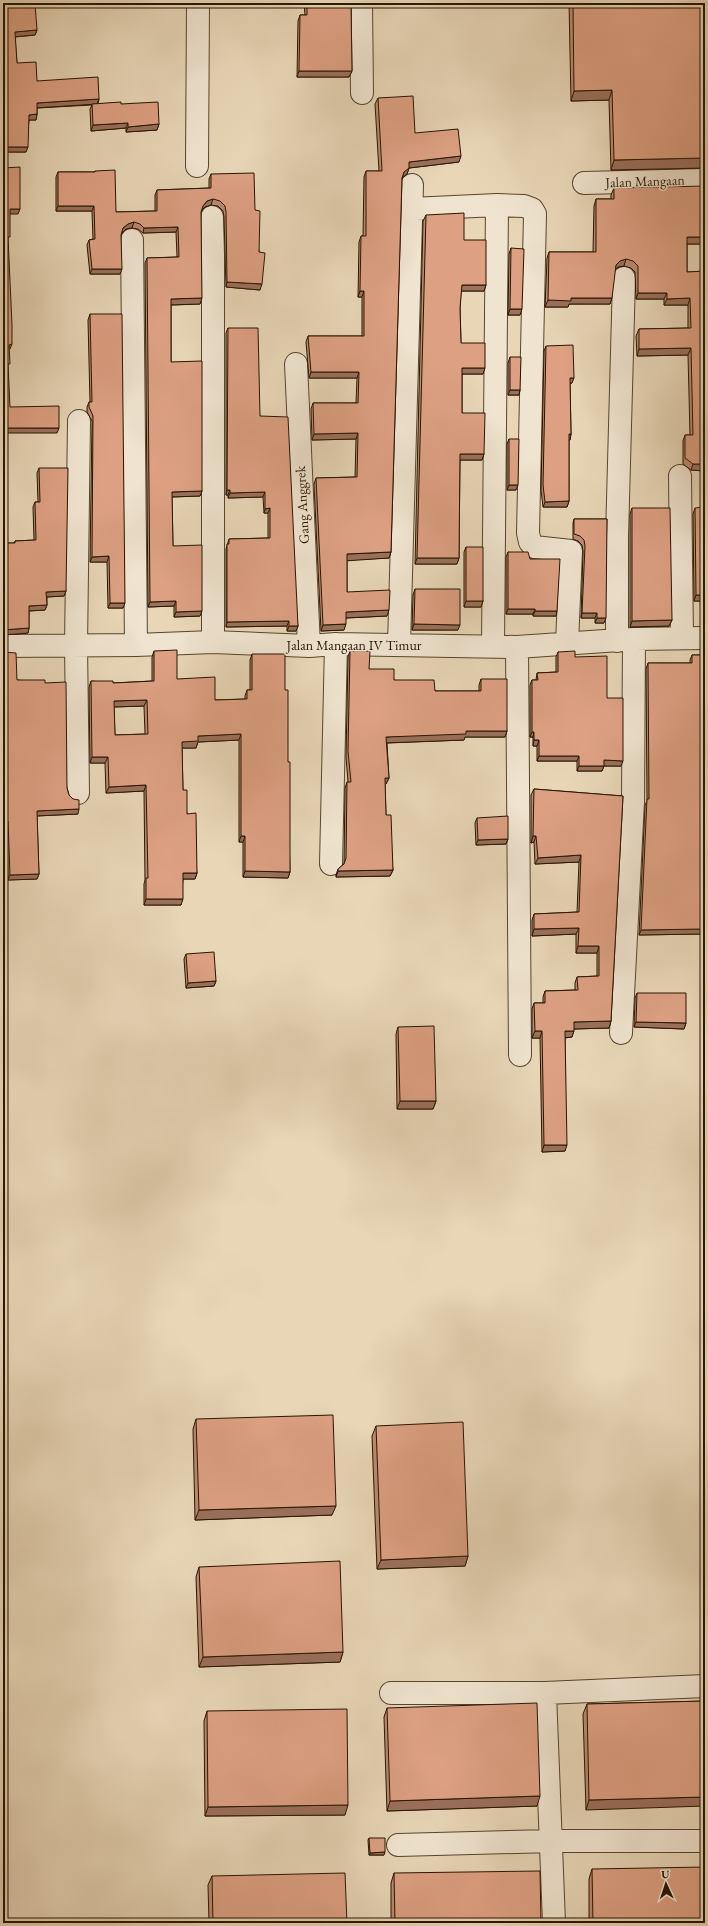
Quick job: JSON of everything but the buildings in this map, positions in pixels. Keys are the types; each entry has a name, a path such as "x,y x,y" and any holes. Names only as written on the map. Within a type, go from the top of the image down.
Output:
{"street":[{"path":"197,166 198,3"},
{"path":"361,3 362,93"},
{"name":"Jalan Mangaan","path":"584,183 705,180"},
{"path":"399,644 412,185"},
{"path":"411,209 497,205 524,206 532,209 535,214 528,533 530,542 534,547 571,551 567,643"},
{"path":"493,646 497,205"},
{"path":"212,217 214,255 213,642"},
{"path":"132,240 136,645"},
{"path":"621,1033 633,802 625,640 617,537 624,278"},
{"name":"Gang Anggrek","path":"296,364 310,646"},
{"path":"78,793 76,646 79,421"},
{"path":"680,476 682,638"},
{"name":"Jalan Mangaan IV Timur","path":"3,646 136,645 213,642 310,646 336,644 399,644 517,647 625,640 705,638"},
{"path":"331,864 336,644"},
{"path":"517,647 520,1055"},
{"path":"391,1694 545,1692 705,1686"},
{"path":"545,1692 554,1923"},
{"path":"398,1845 551,1841 705,1841"}]}
